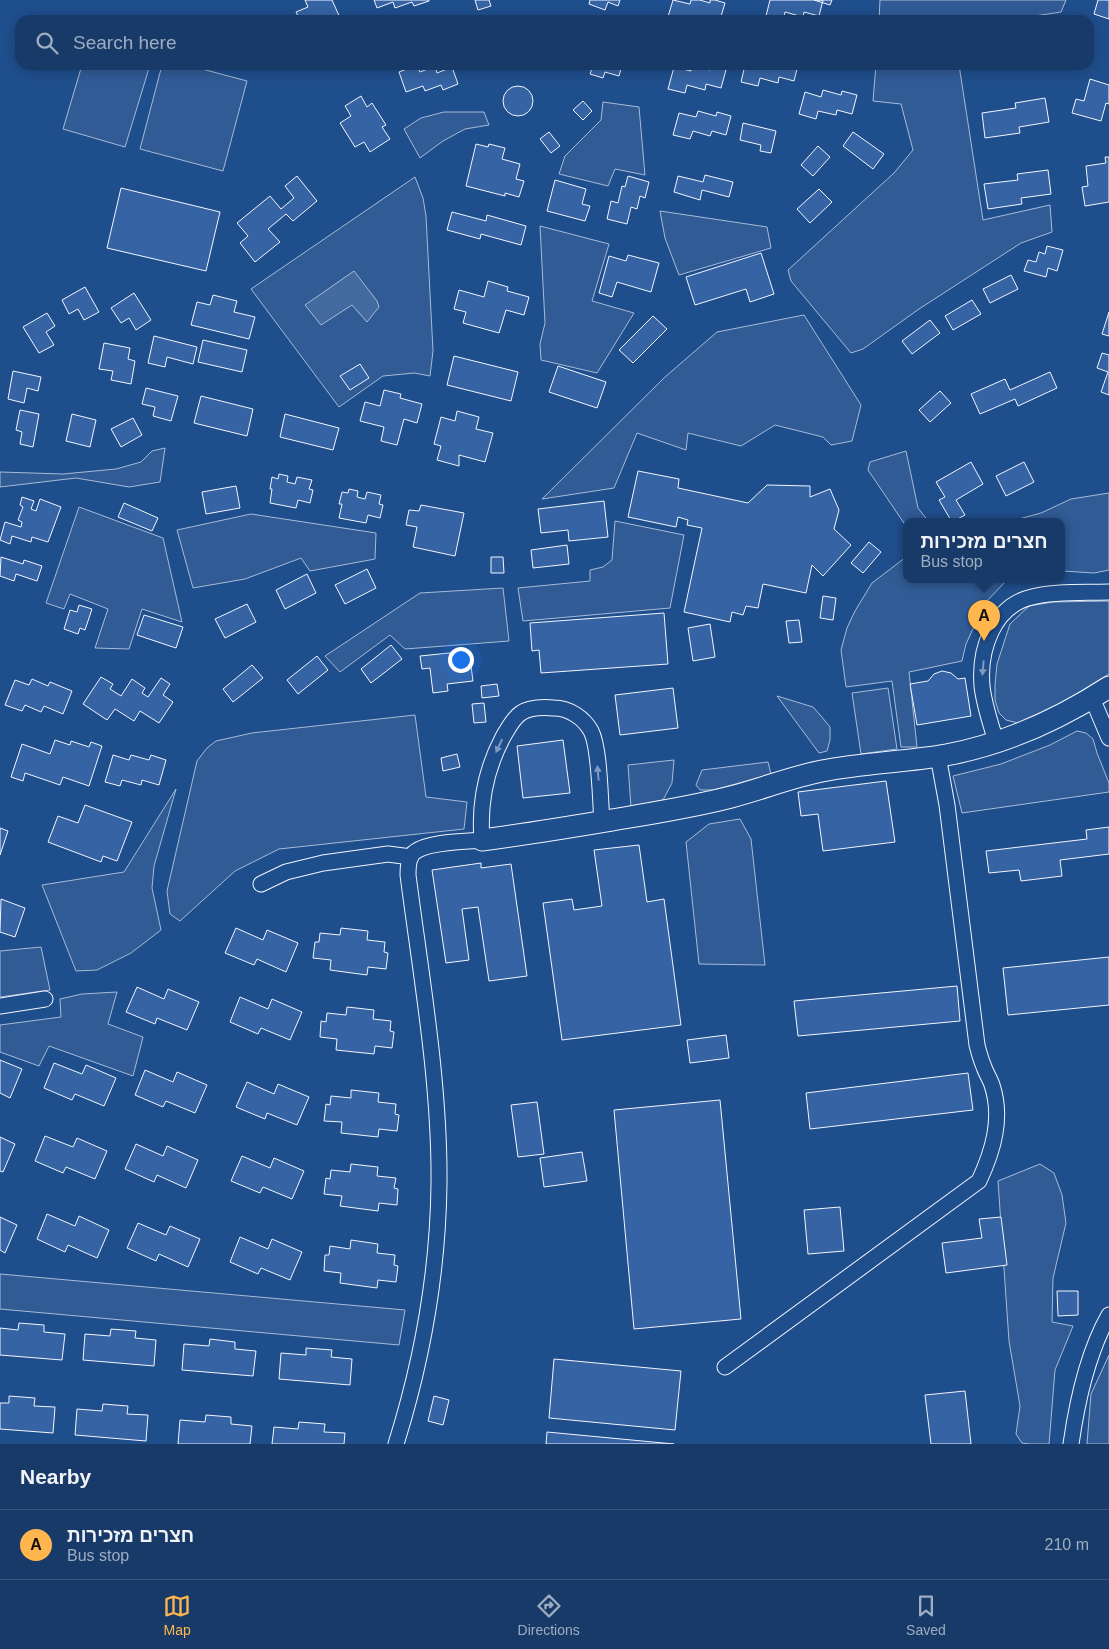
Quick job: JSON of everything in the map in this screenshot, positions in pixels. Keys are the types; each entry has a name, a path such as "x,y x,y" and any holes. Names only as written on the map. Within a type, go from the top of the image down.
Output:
{"street":[{"path":"996,742 982,685 983,664 994,625 1003,612 1017,602 1032,596 1109,592"},
{"path":"396,1444 415,1370 425,1321 432,1275 439,1185 434,1082 408,876 411,856 418,850 428,846 602,822 686,807 722,799 825,770 938,756 977,748 1058,718 1101,692 1109,738"},
{"path":"482,840 481,810 484,788 498,746 510,725 520,714 530,709 560,708 572,712 584,721 592,732 596,746 602,822"},
{"path":"726,1367 979,1181 989,1160 995,1137 997,1108 992,1085 984,1069 977,1045 947,805 938,756"},
{"path":"261,884 286,872 323,863 388,854 411,856"},
{"path":"0,1006 45,999"},
{"path":"1071,1444 1074,1421 1083,1384 1095,1346 1109,1315"}],"shaded area":[{"path":"880,0 1066,0 1061,12 1041,15 879,15"},
{"path":"81,70 148,70 125,147 63,129"},
{"path":"161,70 206,70 247,81 223,171 140,149"},
{"path":"876,70 960,70 983,220 1050,205 1052,232 1021,243 919,309 863,349 851,353 791,281 788,270 894,173 913,150 901,104 873,101"},
{"path":"603,102 639,107 645,175 615,169 608,186 559,174 565,156 601,120"},
{"path":"444,112 484,112 489,125 465,129 443,141 420,158 404,129 421,118"},
{"path":"415,177 423,198 426,216 433,351 430,376 414,373 383,376 339,407 251,289"},
{"path":"660,211 767,227 771,248 679,275 665,238"},
{"path":"540,226 609,244 592,301 634,313 597,373 541,360 540,344 545,323"},
{"path":"354,271 377,301 379,307 367,322 352,305 321,325 305,305"},
{"path":"804,315 861,405 852,441 831,445 823,437 775,425 741,446 688,433 686,450 637,433 614,488 542,499 665,377 717,332"},
{"path":"165,448 160,482 129,487 76,478 0,487 0,472 63,474 116,469 141,462 152,451"},
{"path":"906,451 918,508 926,518 903,518 903,522 868,470 870,462"},
{"path":"1109,493 1109,570 1094,573 1065,571 1065,518 1023,518 1041,513 1071,499"},
{"path":"79,507 163,538 182,622 142,609 129,649 95,648 108,609 70,594 64,609 46,603"},
{"path":"251,514 376,533 375,559 310,571 301,558 245,579 193,588 177,530"},
{"path":"615,521 684,535 670,608 523,621 518,588 590,581 590,570 603,567 612,560"},
{"path":"903,559 903,583 1004,583 985,603 966,644 962,661 909,672 917,747 901,747 892,681 846,687 841,650 847,628 872,583"},
{"path":"503,588 509,641 405,649 390,635 340,672 325,656 420,593"},
{"path":"1109,601 1109,674 1060,704 1022,724 1006,720 999,713 995,700 995,685 997,664 1010,624 1029,606 1053,602"},
{"path":"888,688 897,749 861,754 852,693"},
{"path":"777,696 813,707 830,727 830,740 827,751 819,753"},
{"path":"415,715 426,797 467,802 464,829 279,849 235,871 180,921 170,914 167,891 197,761 207,748 216,741 252,733"},
{"path":"1077,731 1086,733 1093,739 1109,783 1109,792 962,813 953,776 1001,764 1050,745"},
{"path":"674,760 672,783 663,800 631,807 628,765"},
{"path":"768,762 771,774 714,790 700,790 696,785 702,770"},
{"path":"176,789 154,866 152,888 161,930 131,953 97,970 76,971 42,885 124,872"},
{"path":"740,819 751,839 765,965 699,964 686,842 709,824"},
{"path":"41,947 50,990 0,997 0,951"},
{"path":"117,992 108,1024 143,1037 133,1076 49,1046 39,1066 0,1052 0,1025 61,1017 60,999 82,994"},
{"path":"1040,1164 1054,1173 1062,1195 1066,1223 1053,1278 1052,1322 1073,1326 1055,1370 1049,1444 1030,1444 1022,1443 1016,1434 1020,1406 1009,1341 998,1181"},
{"path":"0,1274 405,1310 399,1345 0,1309"},
{"path":"1109,1355 1109,1444 1087,1444 1091,1394"}],"building":[{"path":"305,0 332,0 339,15 298,15 296,12 308,7"},
{"path":"374,0 429,1 414,6 412,2 395,8 393,2 377,8"},
{"path":"475,0 489,0 491,6 478,10"},
{"path":"590,0 620,0 618,6 608,2 605,10 589,4"},
{"path":"673,0 690,4 691,0 710,3 710,0 715,0 725,3 721,15 668,15"},
{"path":"770,0 823,0 819,15 804,12 803,15 796,15 785,12 784,15 766,15"},
{"path":"814,0 832,0 830,5"},
{"path":"1098,0 1109,0 1109,19 1094,14"},
{"path":"404,70 419,70 420,72 436,70 437,73 444,70 453,70 458,84 443,90 441,85 425,91 423,86 406,92 399,72"},
{"path":"591,70 621,70 619,76 605,72 603,78 590,74"},
{"path":"673,70 726,70 721,88 706,84 705,90 687,85 685,93 668,89"},
{"path":"744,70 797,70 794,81 779,77 778,83 760,78 758,86 741,82"},
{"path":"1090,79 1109,85 1109,104 1106,103 1101,121 1072,113 1076,99 1084,101"},
{"path":"518,86 524,87 532,95 532,107 524,115 518,116 512,115 504,107 503,101 504,95 512,87"},
{"path":"823,90 841,95 842,91 857,95 852,114 837,110 836,115 818,111 816,119 799,114 805,92 821,97"},
{"path":"361,96 367,107 372,103 386,125 382,127 390,139 370,152 364,142 355,147 340,123 351,116 345,106"},
{"path":"1045,98 1049,122 1019,127 1020,133 985,138 982,113 1016,108 1015,103"},
{"path":"583,101 592,111 583,120 573,110"},
{"path":"698,111 716,116 717,112 731,116 726,135 712,131 710,136 693,131 690,139 673,135 679,113 696,117"},
{"path":"743,123 776,131 771,153 760,151 761,145 740,140"},
{"path":"549,132 560,146 551,153 540,139"},
{"path":"853,132 884,154 873,169 843,146"},
{"path":"476,144 488,147 489,144 505,148 502,159 520,164 516,179 524,181 519,197 505,193 505,196 466,186"},
{"path":"818,146 830,157 813,176 801,165"},
{"path":"1105,157 1109,157 1109,202 1085,206 1082,187 1088,186 1086,166 1106,163"},
{"path":"1048,170 1051,194 1021,198 1022,204 988,209 984,184 1018,180 1017,174"},
{"path":"705,175 733,182 729,197 702,190 700,200 674,192 678,176 703,182"},
{"path":"297,176 317,201 293,221 286,214 268,229 280,242 255,262 240,243 248,236 237,223 270,196 281,209 294,198 285,186"},
{"path":"628,176 649,182 645,198 640,196 637,209 631,207 627,224 607,219 611,201 618,203 622,186 625,187"},
{"path":"555,180 586,189 582,204 590,206 585,221 547,211"},
{"path":"121,188 220,212 206,271 107,248"},
{"path":"819,189 832,202 810,223 797,209"},
{"path":"452,212 486,221 487,215 526,226 521,245 481,234 480,239 447,230"},
{"path":"1047,246 1063,250 1057,271 1048,268 1046,277 1024,271 1028,260 1036,262 1039,252 1045,254"},
{"path":"761,253 774,294 750,302 746,289 695,305 686,277"},
{"path":"628,255 659,263 651,292 617,282 612,297 599,293 609,256 626,261"},
{"path":"1011,275 1018,289 990,303 983,289"},
{"path":"488,281 508,287 507,291 529,297 524,315 506,310 499,333 463,323 466,312 454,309 459,290 484,297"},
{"path":"85,287 99,312 84,320 78,309 69,314 62,300"},
{"path":"134,293 151,320 136,330 129,318 121,323 111,308"},
{"path":"213,295 237,301 234,312 255,317 249,339 191,325 197,302 210,305"},
{"path":"972,300 981,314 953,330 945,316"},
{"path":"1109,312 1109,336 1102,334"},
{"path":"47,313 55,326 46,332 54,345 39,353 23,327"},
{"path":"653,316 667,329 633,363 619,350"},
{"path":"930,320 940,333 912,354 902,341"},
{"path":"154,336 197,347 193,364 167,357 165,367 148,363"},
{"path":"203,340 247,350 242,372 198,362"},
{"path":"104,343 130,348 128,359 135,361 131,384 111,380 113,371 99,369"},
{"path":"1102,353 1109,355 1109,395 1101,392 1108,372 1097,368"},
{"path":"454,356 518,372 511,401 447,385"},
{"path":"360,364 369,378 350,390 340,376"},
{"path":"558,366 606,382 597,408 549,392"},
{"path":"13,371 41,377 38,391 27,388 24,403 8,399"},
{"path":"1050,372 1057,388 1018,406 1015,399 980,414 971,394 1005,379 1010,390"},
{"path":"146,388 178,396 171,421 153,416 155,407 142,404"},
{"path":"384,390 401,394 400,398 422,404 417,423 404,419 397,445 381,441 384,427 360,421 365,402 380,406"},
{"path":"940,391 951,403 930,422 919,410"},
{"path":"201,396 253,409 247,436 194,423"},
{"path":"20,410 39,414 33,447 20,444 22,432 16,430"},
{"path":"457,411 479,417 476,429 493,433 485,462 459,455 459,466 437,460 441,446 434,444 441,417 455,421"},
{"path":"72,414 96,420 90,447 66,441"},
{"path":"285,414 339,428 333,450 280,437"},
{"path":"133,418 142,435 121,447 111,429"},
{"path":"971,462 983,484 956,500 965,515 959,518 950,518 939,500 945,497 936,482"},
{"path":"1024,462 1034,482 1006,496 996,476"},
{"path":"638,471 679,479 678,488 748,503 767,485 810,486 810,497 830,489 839,510 834,529 851,545 823,576 812,565 806,593 763,584 758,608 746,606 743,615 732,612 730,622 684,612 702,528 687,525 688,520 678,517 676,527 628,517"},
{"path":"279,474 288,476 287,482 295,484 297,477 312,480 309,489 313,490 310,503 298,500 296,508 270,503 272,477 278,479"},
{"path":"236,486 240,508 206,514 202,492"},
{"path":"349,489 358,491 357,497 365,499 367,492 381,495 379,504 383,505 380,518 368,515 366,523 339,518 342,504 339,504 342,492 348,493"},
{"path":"22,497 34,501 31,509 36,511 40,499 61,507 48,542 32,537 31,542 12,536 10,544 0,540 5,522 21,527 22,522 18,520 23,507 20,505"},
{"path":"604,501 608,537 569,541 568,530 541,533 538,509"},
{"path":"124,503 158,518 152,531 118,517"},
{"path":"421,505 464,513 455,556 413,547 417,527 406,525 409,510 419,511"},
{"path":"869,542 881,552 863,573 851,563"},
{"path":"567,545 569,564 533,568 531,550"},
{"path":"1,557 23,564 24,560 42,566 37,581 16,574 14,581 0,576"},
{"path":"491,557 503,557 504,573 491,573"},
{"path":"367,569 376,588 345,604 335,585"},
{"path":"307,574 316,593 285,609 276,590"},
{"path":"823,596 836,598 833,620 820,618"},
{"path":"247,604 256,622 225,638 215,619"},
{"path":"79,605 92,609 85,630 80,628 78,634 64,629 70,610 77,612"},
{"path":"664,613 668,664 541,673 539,650 532,651 530,623"},
{"path":"144,615 183,627 176,648 137,635"},
{"path":"799,620 802,642 789,643 786,621"},
{"path":"710,624 715,657 693,661 688,628"},
{"path":"391,645 402,659 371,683 361,669"},
{"path":"469,651 473,681 447,684 448,691 433,693 430,668 422,669 420,656"},
{"path":"317,656 328,670 298,694 287,680"},
{"path":"252,665 263,678 233,702 223,689"},
{"path":"942,671 951,673 958,679 965,678 971,716 917,725 910,684 928,681 934,674"},
{"path":"101,677 113,684 110,689 121,696 132,679 145,688 142,693 148,697 161,678 170,684 163,695 173,702 159,723 140,711 134,721 115,709 107,720 83,704"},
{"path":"32,679 48,686 50,682 72,691 63,714 44,706 41,712 25,705 22,711 5,705 15,680 29,685"},
{"path":"497,684 499,696 482,698 481,686"},
{"path":"673,688 678,728 620,735 615,695"},
{"path":"484,703 486,722 474,723 472,704"},
{"path":"55,740 70,745 71,741 89,747 91,742 102,746 89,786 63,777 60,785 25,773 23,781 11,777 22,744 50,754"},
{"path":"563,740 570,793 523,798 517,746"},
{"path":"457,754 460,767 443,771 441,758"},
{"path":"113,755 129,760 131,755 149,760 151,755 166,760 159,785 142,780 141,785 122,780 120,786 105,782"},
{"path":"886,781 895,842 823,851 818,814 801,816 798,792"},
{"path":"85,805 132,822 117,861 103,856 101,862 48,842 58,816 78,823"},
{"path":"1109,827 1109,854 1060,860 1062,876 1021,881 1019,870 989,873 986,851 1087,839 1086,830"},
{"path":"0,828 8,831 0,855"},
{"path":"639,845 647,902 664,899 681,1025 562,1040 543,903 572,899 574,910 602,906 594,850"},
{"path":"481,863 481,868 511,864 527,976 489,981 478,907 462,909 469,960 446,963 432,870"},
{"path":"1,899 25,908 15,937 0,932"},
{"path":"236,928 263,940 267,930 298,943 286,972 257,959 254,965 225,953"},
{"path":"341,928 368,931 367,940 385,942 384,952 388,953 386,969 368,967 367,975 330,970 331,960 313,958 315,942 319,942 320,933 340,935"},
{"path":"1109,957 1109,1005 1008,1015 1003,968"},
{"path":"957,986 960,1021 798,1036 794,1001"},
{"path":"137,987 164,999 168,989 199,1002 187,1030 157,1018 155,1024 126,1012"},
{"path":"240,997 268,1009 272,999 302,1012 290,1040 261,1028 258,1034 230,1022"},
{"path":"347,1007 374,1010 373,1019 391,1021 390,1031 394,1032 392,1048 375,1046 374,1054 336,1050 337,1039 320,1037 321,1021 326,1022 327,1013 346,1015"},
{"path":"726,1035 729,1058 690,1063 687,1040"},
{"path":"0,1060 22,1069 10,1098 0,1093"},
{"path":"54,1063 82,1074 86,1065 116,1078 104,1106 75,1094 72,1100 44,1088"},
{"path":"145,1070 173,1082 177,1072 207,1085 195,1113 166,1101 163,1107 135,1095"},
{"path":"968,1073 973,1110 810,1129 806,1093"},
{"path":"247,1082 274,1094 278,1084 309,1097 297,1125 267,1113 265,1119 236,1107"},
{"path":"351,1090 379,1093 378,1102 396,1104 395,1114 399,1115 397,1131 379,1129 378,1137 341,1133 342,1122 324,1121 326,1104 330,1105 331,1096 351,1098"},
{"path":"720,1100 741,1319 634,1329 614,1110"},
{"path":"537,1102 544,1154 518,1157 511,1105"},
{"path":"45,1136 73,1147 77,1138 107,1151 95,1179 66,1167 63,1173 35,1161"},
{"path":"0,1137 15,1144 3,1172 0,1171"},
{"path":"136,1144 163,1156 167,1146 198,1160 186,1188 157,1175 154,1182 125,1169"},
{"path":"582,1152 587,1181 544,1187 540,1158"},
{"path":"242,1156 270,1168 274,1158 304,1171 292,1199 263,1187 260,1193 231,1181"},
{"path":"351,1164 378,1167 377,1176 396,1178 394,1188 398,1189 397,1205 379,1203 378,1211 340,1206 342,1196 324,1194 326,1178 330,1179 331,1170 350,1172"},
{"path":"840,1207 844,1251 808,1254 804,1210"},
{"path":"47,1214 75,1226 79,1216 109,1230 97,1258 68,1245 65,1252 37,1239"},
{"path":"0,1217 17,1225 5,1253 0,1250"},
{"path":"1001,1217 1007,1265 946,1273 942,1243 982,1238 979,1219"},
{"path":"138,1223 166,1235 170,1226 200,1239 188,1267 159,1254 156,1261 127,1248"},
{"path":"240,1237 268,1249 272,1239 302,1252 290,1280 261,1268 258,1274 230,1262"},
{"path":"351,1240 378,1244 377,1253 395,1255 394,1265 398,1266 396,1282 378,1280 377,1288 340,1283 341,1273 324,1271 325,1255 329,1255 330,1246 350,1249"},
{"path":"1057,1291 1078,1291 1078,1315 1058,1316"},
{"path":"19,1323 44,1325 44,1332 65,1334 62,1360 0,1355 0,1328 18,1330"},
{"path":"111,1329 136,1331 135,1338 156,1340 154,1366 83,1360 85,1334 110,1336"},
{"path":"210,1339 235,1342 235,1349 256,1351 253,1376 182,1370 184,1344 209,1346"},
{"path":"306,1348 332,1350 331,1357 352,1359 350,1385 279,1379 281,1353 306,1355"},
{"path":"554,1359 681,1371 675,1430 549,1418"},
{"path":"965,1391 971,1444 931,1444 925,1395"},
{"path":"9,1396 35,1398 34,1406 55,1407 53,1433 0,1429 0,1403 9,1403"},
{"path":"434,1396 449,1400 443,1425 428,1421"},
{"path":"103,1404 128,1406 127,1414 148,1415 146,1441 75,1435 77,1409 102,1411"},
{"path":"206,1415 231,1417 231,1424 252,1426 250,1444 178,1444 180,1420 205,1422"},
{"path":"299,1422 325,1424 324,1432 345,1433 344,1444 272,1444 274,1427 298,1429"},
{"path":"547,1432 674,1444 546,1444"}],"place":[{"name":"חצרים מזכירות","path":"984,641"}]}
